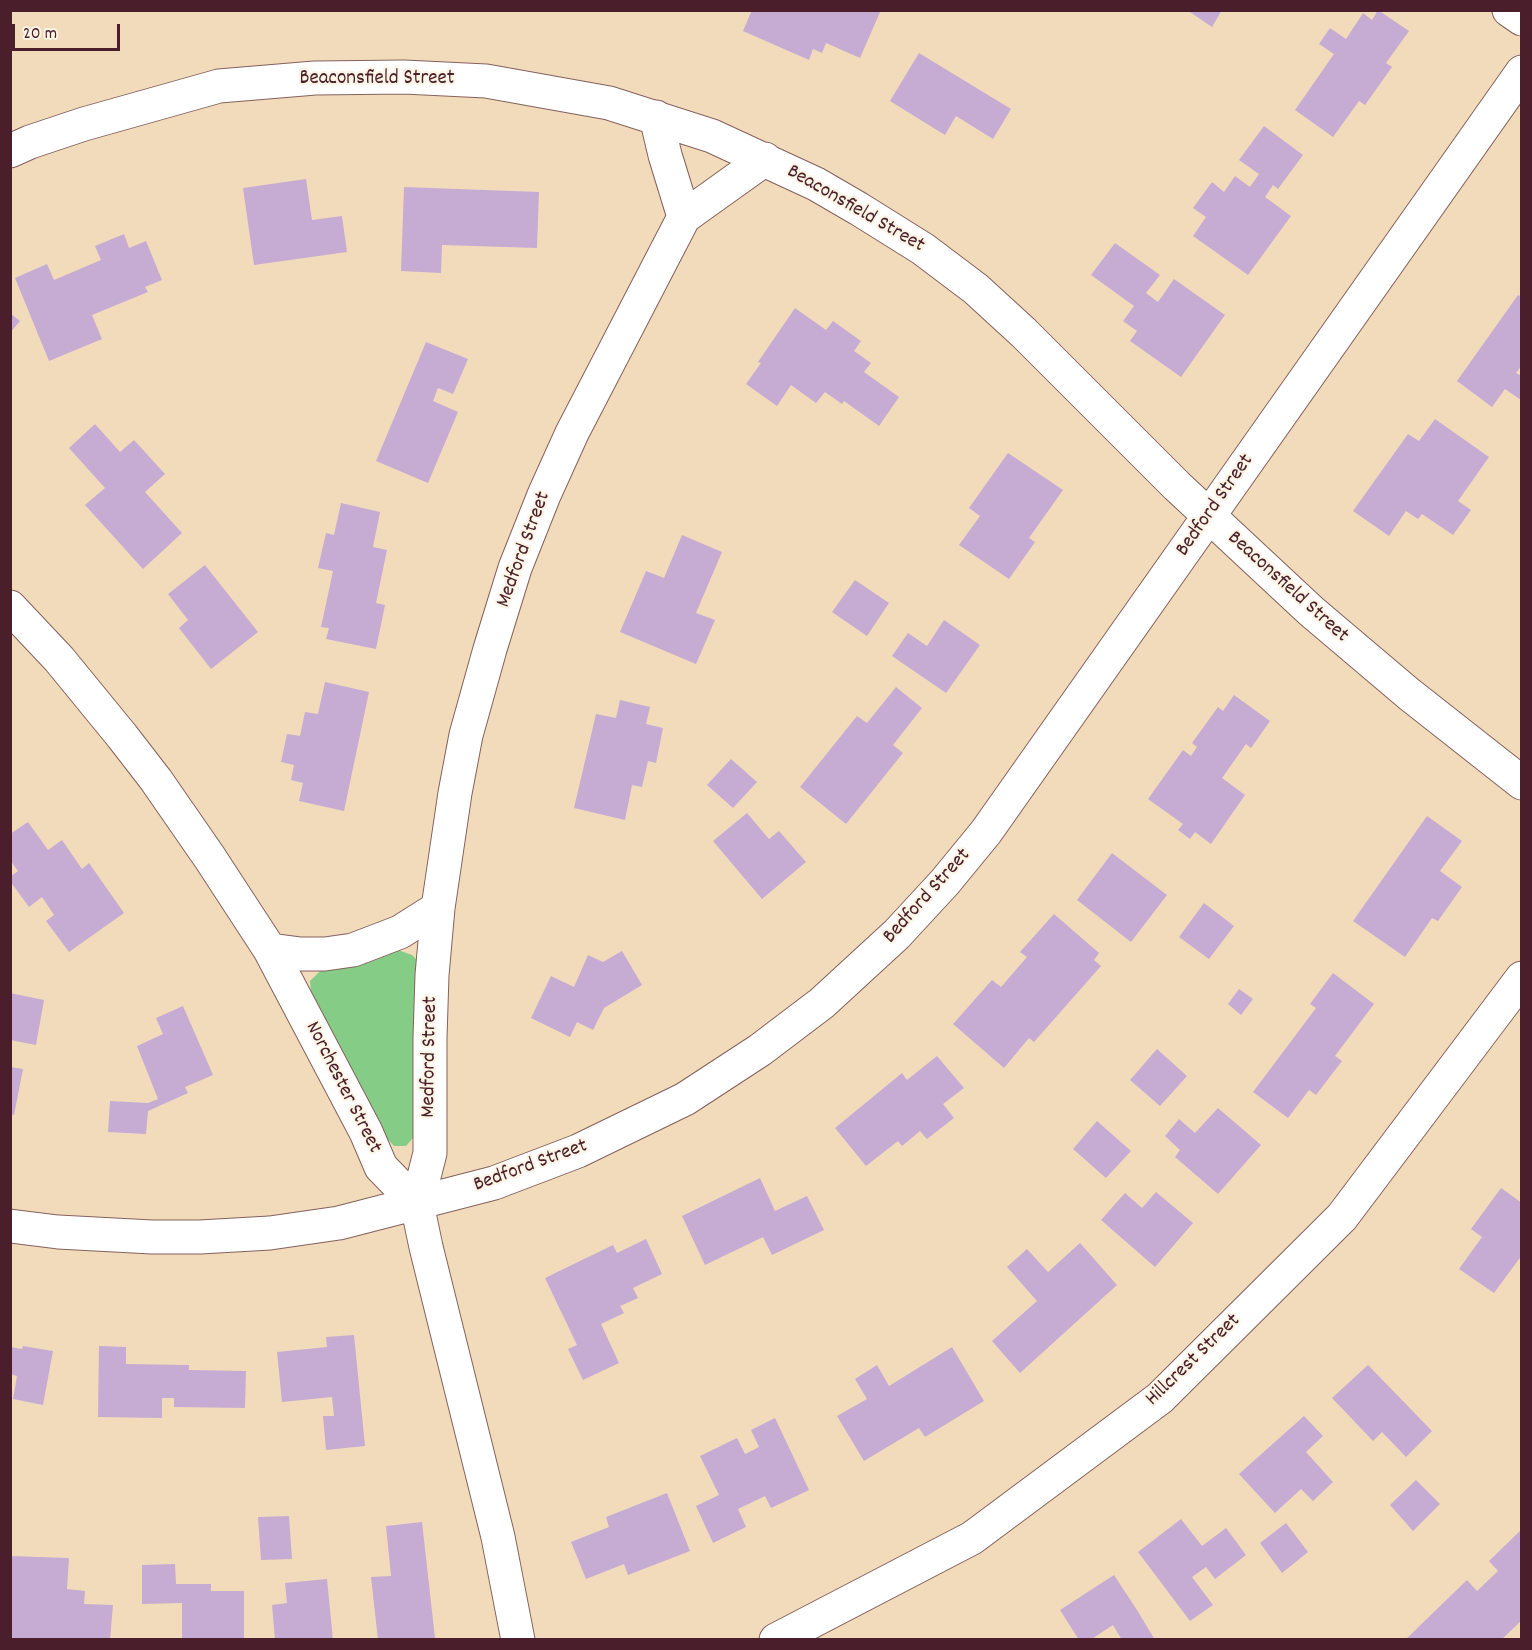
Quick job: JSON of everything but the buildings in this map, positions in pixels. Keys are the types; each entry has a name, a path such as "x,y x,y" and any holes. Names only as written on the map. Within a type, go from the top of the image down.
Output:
{"street":[{"path":"1509,10 1521,19"},
{"name":"Bedford Street","path":"10,1226 58,1232 152,1237 270,1233 339,1223 494,1183 578,1151 634,1126 685,1099 751,1057 822,1003 897,934 945,882 986,832 1521,72"},
{"name":"Beaconsfield Street","path":"17,139 84,124 219,86 315,78 404,77 486,81 609,103 712,136 816,184 923,249 976,289 1024,333 1209,517 1311,611 1409,694 1521,783"},
{"path":"656,117 684,217"},
{"name":"Medford Street","path":"417,1204 430,1153 429,1038 432,975 438,908 455,793 466,735 515,568 572,433 684,217 765,159"},
{"name":"Norchester Street","path":"10,607 59,659 156,780 270,950 366,1132 381,1167 417,1204"},
{"path":"270,950 317,954 353,950 400,932 438,908"},
{"name":"Hillcrest Street","path":"776,1640 972,1538 1160,1398 1342,1217 1521,978"},
{"path":"417,1204 498,1537 518,1640"}],"green space":[{"path":"398,950 412,955 419,962 416,1117 413,1138 406,1146 394,1146 383,1134 311,993 310,981 323,968 348,968 373,961"}]}
